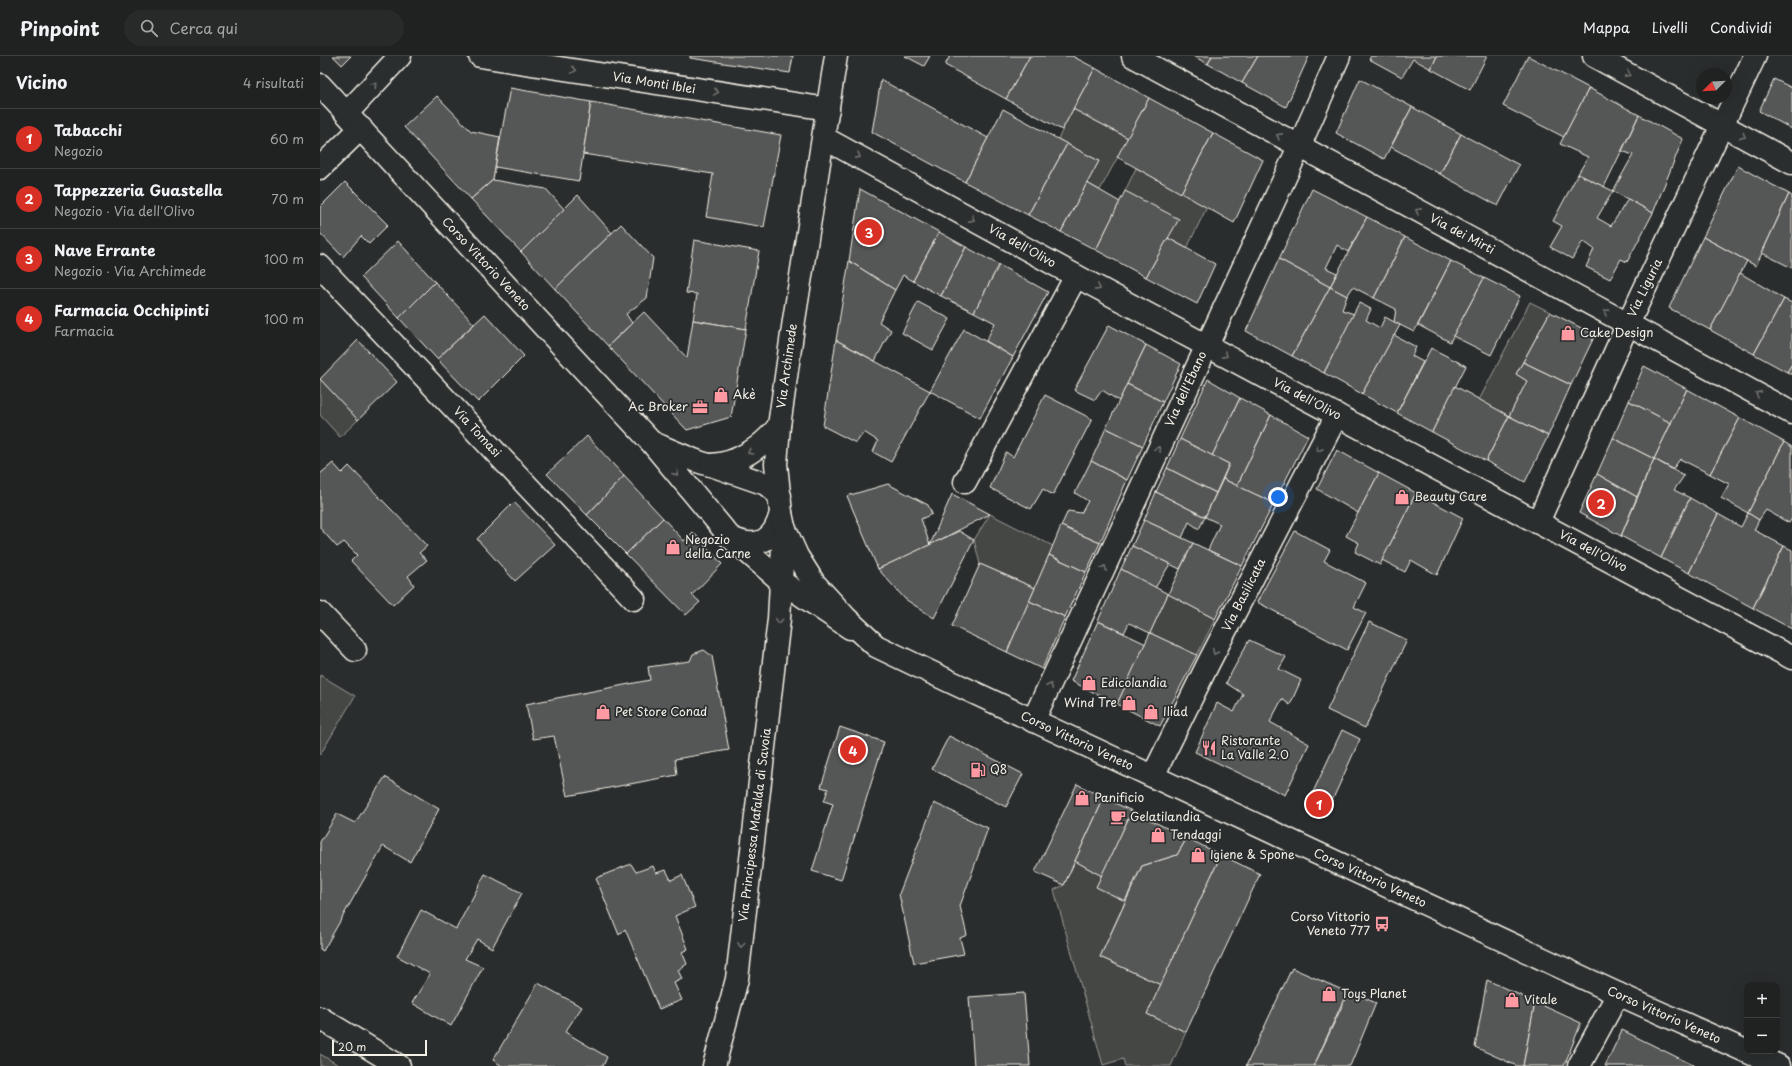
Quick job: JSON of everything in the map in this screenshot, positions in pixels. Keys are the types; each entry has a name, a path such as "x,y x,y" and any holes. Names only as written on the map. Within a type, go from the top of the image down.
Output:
{"street":[{"path":"320,168 400,56"},
{"name":"Via Monti Iblei","path":"480,56 828,109"},
{"name":"Via Archimede","path":"836,56 779,426 776,464 782,512 797,556 814,583 846,618 876,646"},
{"name":"Via dei Mirti","path":"1132,56 1792,413"},
{"name":"Via dell'Ebano","path":"1033,721 1299,146 1339,56"},
{"path":"1594,56 1792,163"},
{"name":"Via Liguria","path":"1538,522 1628,324 1724,125 1755,56"},
{"name":"Corso Vittorio Veneto","path":"320,85 652,443 728,536 782,582 876,646 1033,721 1618,994 1779,1066"},
{"name":"Via dell'Olivo","path":"824,138 1076,276 1792,658"},
{"name":"Via Tomasi","path":"320,266 634,599"},
{"path":"965,482 1076,276"},
{"name":"Via Basilicata","path":"1153,776 1212,657 1337,415"},
{"path":"710,465 737,459 743,456 768,440 779,426"},
{"path":"652,443 766,484 782,512 778,526 774,532 768,538 760,542 744,544 728,536"},
{"name":"Via Principessa Mafalda di Savoia","path":"714,1066 737,979 779,619 782,582 782,512"},
{"path":"320,613 355,650"},
{"path":"1579,1066 1618,994"},
{"path":"320,1018 398,1066"}],"shaded area":[{"path":"1073,109 1128,138 1100,190 1087,183 1099,161 1058,139"},
{"path":"1136,168 1207,207 1187,248 1168,238 1125,191"},
{"path":"1530,302 1550,312 1516,374 1527,381 1509,416 1479,400"},
{"path":"320,379 358,420 340,437 320,415"},
{"path":"990,514 1053,546 1035,588 980,564 974,540"},
{"path":"1168,594 1215,619 1197,655 1150,633"},
{"path":"320,675 355,696 320,755"},
{"path":"1075,861 1102,876 1097,887 1125,901 1100,957 1161,985 1147,1014 1186,1032 1171,1066 1125,1066 1123,1059 1103,1065 1054,890 1064,885"},
{"path":"320,1054 340,1066 320,1066"}],"building":[{"path":"333,56 351,56 342,65"},
{"path":"690,56 793,56 790,73 690,58"},
{"path":"905,56 930,56 924,66"},
{"path":"950,56 1030,56 1006,99 945,65"},
{"path":"1030,56 1072,56 1095,68 1062,130 1006,99"},
{"path":"1193,56 1212,56 1208,64"},
{"path":"1212,56 1258,56 1242,83 1208,64"},
{"path":"1258,56 1309,56 1286,107 1242,83"},
{"path":"1371,56 1437,56 1431,69 1413,59 1402,77 1369,59"},
{"path":"1437,56 1487,56 1470,90 1431,69"},
{"path":"1528,56 1589,88 1564,137 1503,106"},
{"path":"1095,68 1149,98 1128,138 1073,109"},
{"path":"1360,79 1412,107 1384,159 1336,133"},
{"path":"1774,79 1792,88 1792,129 1759,111"},
{"path":"881,80 988,138 965,182 872,132"},
{"path":"510,88 591,102 579,181 495,167"},
{"path":"1589,88 1639,115 1604,187 1578,174 1588,157 1560,144"},
{"path":"437,96 471,131 500,137 493,180 471,199 404,127"},
{"path":"1149,98 1213,133 1181,193 1117,157"},
{"path":"591,102 781,135 764,227 706,217 713,174 583,154"},
{"path":"1412,107 1461,134 1440,174 1391,147"},
{"path":"1003,109 1067,144 1028,215 965,182"},
{"path":"1639,115 1683,139 1653,213 1613,191 1633,155 1622,151"},
{"path":"1213,133 1263,160 1234,223 1181,193"},
{"path":"1461,134 1519,165 1498,206 1440,174"},
{"path":"1067,144 1099,161 1061,232 1028,215"},
{"path":"1738,166 1789,194 1756,266 1703,237"},
{"path":"1578,174 1613,191 1597,218 1611,226 1628,199 1653,213 1627,262 1621,259 1610,279 1586,267 1594,249 1583,241 1572,259 1550,247 1562,226 1553,221"},
{"path":"493,180 546,189 564,209 521,252 471,199"},
{"path":"345,182 388,225 369,244 361,236 343,257 320,233 320,207"},
{"path":"1087,183 1120,202 1096,250 1061,232"},
{"path":"860,189 939,232 913,281 903,275 895,290 849,261"},
{"path":"1312,189 1367,217 1348,252 1337,245 1326,268 1337,273 1330,287 1279,259"},
{"path":"1125,191 1179,219 1146,277 1096,250"},
{"path":"1789,194 1792,196 1792,268 1762,253"},
{"path":"578,195 612,233 555,289 521,252"},
{"path":"1367,217 1405,237 1374,298 1353,287 1347,296 1330,287"},
{"path":"621,224 653,258 647,298 626,314 632,323 608,346 555,289"},
{"path":"939,232 966,247 941,296 913,281"},
{"path":"1405,237 1451,261 1414,332 1394,322 1396,309 1374,298"},
{"path":"1703,237 1747,261 1710,330 1669,308"},
{"path":"1168,238 1215,264 1197,304 1146,277"},
{"path":"694,240 759,251 746,329 693,320 697,294 686,293"},
{"path":"398,241 435,282 399,318 361,277"},
{"path":"966,247 999,265 974,312 941,296"},
{"path":"1279,259 1330,287 1292,356 1246,331"},
{"path":"849,261 895,290 879,322 891,330 875,361 836,340"},
{"path":"1451,261 1484,278 1450,342 1418,325"},
{"path":"999,265 1048,292 1013,357 986,341 995,323 974,312"},
{"path":"1740,273 1784,299 1754,354 1710,330"},
{"path":"1484,278 1520,296 1491,355 1453,336"},
{"path":"435,282 474,324 437,359 399,318"},
{"path":"1330,287 1347,296 1342,310 1354,314 1324,373 1292,356"},
{"path":"1784,299 1792,303 1792,364 1787,372 1754,354"},
{"path":"918,302 950,319 933,350 902,333"},
{"path":"1359,303 1371,309 1366,320 1380,328 1385,317 1400,325 1362,394 1324,373"},
{"path":"644,312 687,358 693,320 746,329 731,417 687,430 608,346"},
{"path":"1550,312 1595,335 1571,385 1523,362"},
{"path":"485,314 524,356 478,402 437,359"},
{"path":"1109,325 1146,345 1119,401 1102,390 1095,400 1074,390"},
{"path":"964,329 1013,357 980,418 930,391"},
{"path":"1394,335 1416,347 1412,356 1423,362 1397,413 1362,394"},
{"path":"358,340 397,382 358,420 320,379"},
{"path":"836,340 930,391 891,462 873,452 878,441 864,432 856,443 823,426"},
{"path":"1146,345 1181,364 1163,402 1127,384"},
{"path":"1431,348 1466,366 1432,432 1397,413"},
{"path":"1523,362 1571,385 1548,436 1509,416 1527,381 1516,374"},
{"path":"1792,364 1792,375 1787,372"},
{"path":"1644,366 1687,389 1671,423 1629,401"},
{"path":"1208,379 1240,398 1212,456 1180,439"},
{"path":"1127,384 1163,402 1143,446 1106,428"},
{"path":"1455,386 1509,416 1486,461 1432,432"},
{"path":"1687,389 1740,418 1710,474 1680,459 1673,469 1654,459"},
{"path":"1045,395 1092,419 1053,495 1043,489 1031,509 990,488 1006,452 1013,457"},
{"path":"1240,398 1271,415 1237,486 1223,479 1229,464 1212,456"},
{"path":"1629,401 1671,423 1654,459 1613,438"},
{"path":"1271,415 1308,436 1274,503 1237,486"},
{"path":"1509,416 1548,436 1525,482 1486,461"},
{"path":"1740,418 1784,442 1748,513 1721,498 1729,484 1710,474"},
{"path":"1106,428 1143,446 1127,480 1091,461"},
{"path":"587,436 624,476 587,515 547,474"},
{"path":"1613,438 1654,459 1637,497 1597,474"},
{"path":"1180,439 1229,464 1216,493 1167,468"},
{"path":"1784,442 1792,447 1792,518 1789,523 1766,510 1759,520 1748,513"},
{"path":"1337,450 1379,473 1358,513 1317,489"},
{"path":"1654,459 1684,476 1674,490 1690,498 1661,558 1621,536"},
{"path":"1091,461 1127,480 1100,543 1061,526 1068,511 1081,513 1088,501 1075,493"},
{"path":"333,463 342,473 349,466 427,546 419,553 427,560 408,576 414,585 393,605 351,561 357,555 344,542 337,547 320,528 320,474"},
{"path":"1167,468 1216,493 1205,517 1156,492"},
{"path":"1379,473 1416,493 1380,565 1355,552 1359,543 1346,536"},
{"path":"1597,474 1637,497 1621,536 1579,513"},
{"path":"624,476 663,518 626,554 587,515"},
{"path":"1223,479 1274,503 1242,566 1208,550 1220,524 1205,517"},
{"path":"888,484 928,505 932,514 921,519 930,545 878,569 847,496"},
{"path":"1156,492 1205,517 1199,529 1189,522 1182,538 1144,520"},
{"path":"1416,493 1463,518 1437,575 1411,560 1405,572 1382,560"},
{"path":"952,494 990,514 930,545"},
{"path":"1690,498 1718,514 1689,573 1661,558"},
{"path":"514,502 555,545 515,581 477,539"},
{"path":"1748,513 1759,520 1754,530 1784,546 1753,608 1689,573 1718,514 1741,527"},
{"path":"663,518 684,541 693,532 722,564 692,595 700,602 686,615 626,554"},
{"path":"1144,520 1193,543 1180,569 1132,546"},
{"path":"1061,526 1100,543 1086,572 1049,555"},
{"path":"959,531 974,540 934,618 905,599 878,569"},
{"path":"1295,531 1330,550 1324,561 1366,583 1354,607 1366,613 1347,650 1257,602"},
{"path":"1193,543 1242,566 1215,619 1168,594"},
{"path":"1132,546 1170,564 1155,588 1121,569"},
{"path":"1784,546 1792,550 1792,629 1753,608"},
{"path":"1049,555 1086,572 1065,617 1029,601"},
{"path":"980,564 1035,588 1007,652 952,626"},
{"path":"1121,569 1168,594 1150,633 1129,623 1124,633 1098,621"},
{"path":"1029,601 1065,617 1042,669 1007,652"},
{"path":"1098,621 1146,644 1117,704 1071,681"},
{"path":"1369,622 1407,640 1365,728 1327,710"},
{"path":"1150,633 1197,655 1160,726 1117,704"},
{"path":"1249,640 1286,657 1279,669 1301,680 1290,705 1282,699 1270,722 1309,744 1285,795 1195,752 1217,703 1234,712 1243,694 1226,683"},
{"path":"704,650 712,656 729,750 675,759 677,775 567,796 554,736 533,739 526,704 650,680 648,667 690,661 693,654"},
{"path":"840,727 884,742 841,880 812,871 833,804 824,801 828,789 821,787"},
{"path":"1342,730 1360,739 1326,814 1307,805"},
{"path":"949,736 1023,774 1006,807 932,769"},
{"path":"385,777 439,809 410,862 383,846 323,951 320,949 320,842 337,814 355,823"},
{"path":"1077,784 1104,798 1064,885 1035,872"},
{"path":"1104,798 1132,811 1102,876 1075,861"},
{"path":"934,803 988,828 960,906 967,935 960,938 964,954 914,963 899,894"},
{"path":"1132,811 1187,838 1177,855 1142,866 1125,901 1096,887"},
{"path":"1187,838 1221,855 1161,985 1100,957 1142,866 1177,855"},
{"path":"1221,855 1260,874 1186,1032 1147,1014"},
{"path":"631,864 636,872 653,866 656,873 666,870 671,880 682,875 695,907 675,916 688,949 682,952 687,964 678,970 682,979 674,983 682,1000 659,1009 625,929 619,935 596,878"},
{"path":"485,874 522,893 492,948 477,939 465,959 483,967 451,1026 412,1003 430,974 397,956 421,910 456,929"},
{"path":"1292,968 1347,992 1314,1066 1246,1066"},
{"path":"1487,980 1535,1002 1523,1066 1517,1066 1475,1047"},
{"path":"538,983 582,1007 565,1032 607,1057 603,1066 502,1066 493,1060"},
{"path":"1349,991 1376,1003 1350,1066 1314,1066"},
{"path":"1024,993 1030,1066 974,1066 969,997"},
{"path":"1535,1002 1581,1023 1564,1066 1523,1066"},
{"path":"1622,1030 1695,1066 1605,1066"}],"place":[{"name":"Nave Errante","path":"869,232"},
{"name":"Cake Design","path":"1568,333"},
{"name":"Akè","path":"721,395"},
{"name":"Ac Broker","path":"700,407"},
{"name":"Beauty Care","path":"1402,497"},
{"name":"Tappezzeria Guastella","path":"1601,503"},
{"name":"Negozio della Carne","path":"673,547"},
{"name":"Edicolandia","path":"1089,683"},
{"name":"Wind Tre","path":"1129,703"},
{"name":"Pet Store Conad","path":"603,712"},
{"name":"Iliad","path":"1151,712"},
{"name":"Ristorante La Valle 2.0","path":"1209,748"},
{"name":"Farmacia Occhipinti","path":"853,750"},
{"name":"Q8","path":"978,770"},
{"name":"Panificio","path":"1082,798"},
{"name":"Tabacchi","path":"1319,804"},
{"name":"Gelatilandia","path":"1118,817"},
{"name":"Tendaggi","path":"1158,835"},
{"name":"Igiene & Spone","path":"1198,855"},
{"name":"Corso Vittorio Veneto 777","path":"1382,924"},
{"name":"Toys Planet","path":"1329,994"},
{"name":"Vitale","path":"1512,1000"}]}
